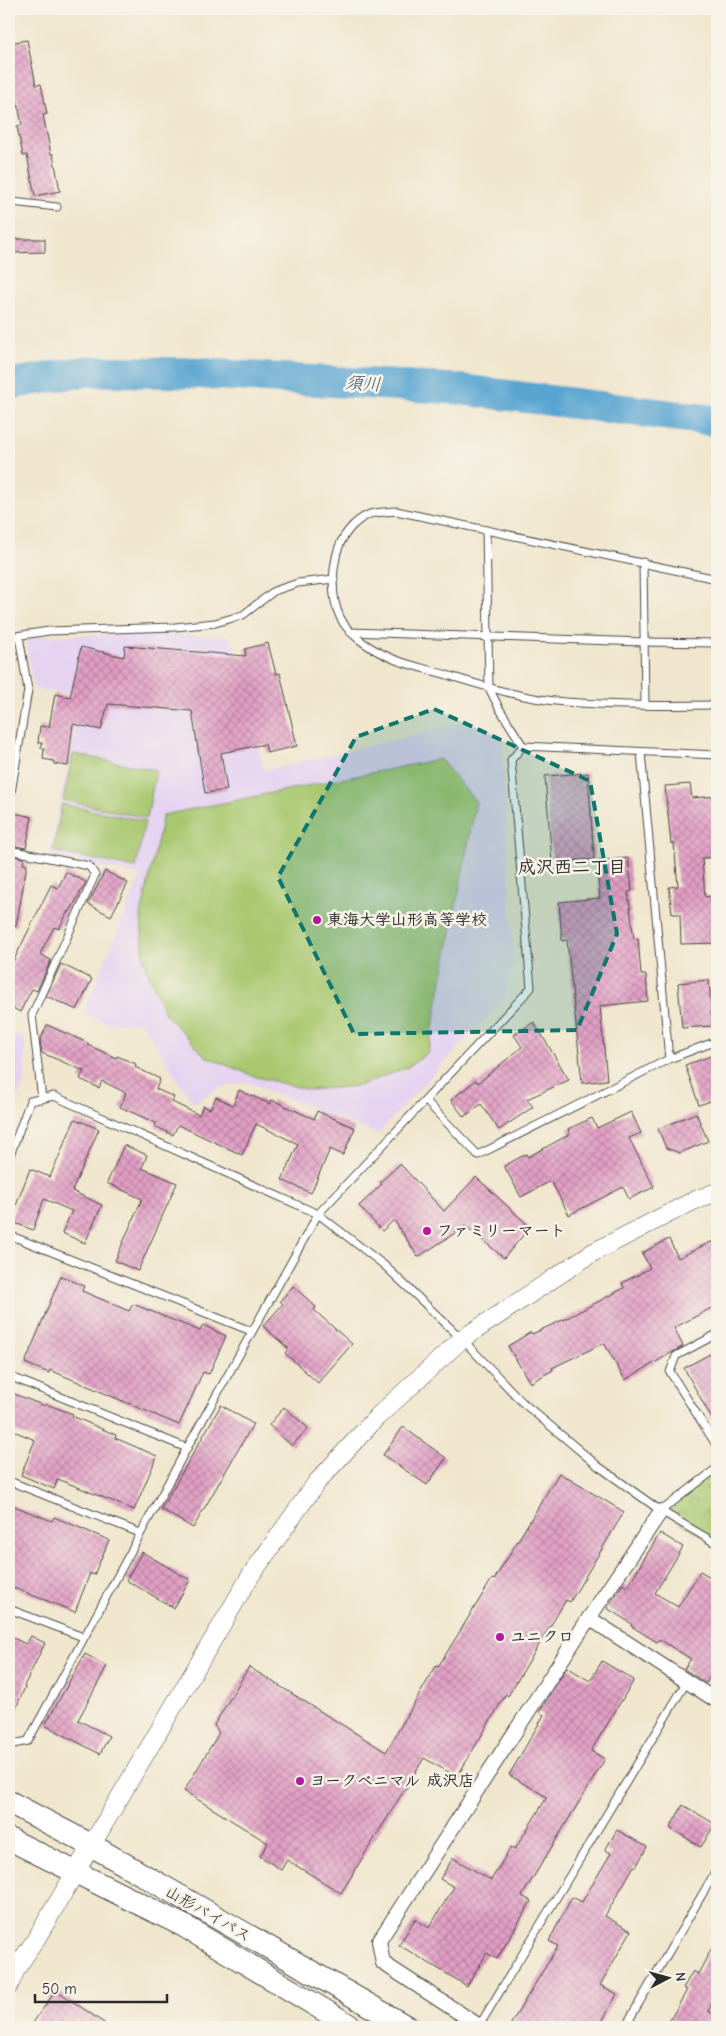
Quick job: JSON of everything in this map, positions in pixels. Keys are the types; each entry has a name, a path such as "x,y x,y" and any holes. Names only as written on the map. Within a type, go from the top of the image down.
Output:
{"highway":[{"name":"山形バイパス","path":"9,1802 91,1845 407,2027"},
{"name":"山形バイパス","path":"9,1839 184,1926 352,2027"}],"street":[{"path":"9,1986 13,1969 75,1873 251,1575 317,1482 377,1417 462,1339 592,1252 693,1201 717,1192"},
{"path":"480,2026 383,1962 379,1942 589,1618 661,1511"},
{"path":"589,1618 686,1683 717,1701"}],"lane":[{"path":"9,185 11,203 57,207"},
{"path":"717,579 396,511 371,514 358,521 345,534 339,544 334,579 336,604 340,617 350,632 370,647 395,660 490,688 533,698 565,702 717,705"},
{"path":"486,530 490,688 499,708 523,746"},
{"path":"643,562 645,704"},
{"path":"9,637 49,631 175,627 215,622 242,616 274,591 298,583 334,579"},
{"path":"350,632 717,643"},
{"path":"9,805 28,690 19,636"},
{"path":"523,746 717,755"},
{"path":"9,1745 28,1741 186,1448 318,1214 531,988 511,760 523,746"},
{"path":"641,752 669,1059"},
{"path":"9,850 89,866 95,875 32,1015 42,1099"},
{"path":"426,1101 478,1155 669,1059 717,1041"},
{"path":"9,1158 30,1101 54,1096 318,1214 384,1265 462,1339 522,1402 598,1466 661,1511 717,1544"},
{"path":"9,1236 251,1331"},
{"path":"717,1334 676,1356 670,1372 717,1446"},
{"path":"9,1376 186,1448"},
{"path":"661,1511 717,1468"},
{"path":"9,1481 140,1533"},
{"path":"9,1609 83,1637"},
{"path":"480,2026 686,1683"},
{"path":"624,2027 717,1870"}],"highlighted area":[{"path":"434,709 590,781 617,934 577,1030 354,1034 278,877 356,737"}],"shaded area":[{"name":"東海大学山形高等学校","path":"110,634 228,636 234,644 264,771 468,722 502,736 513,965 504,999 377,1134 247,1082 219,1088 193,1103 141,1022 108,1023 83,1013 141,876 49,855 76,728 71,727 76,695 34,689 26,644 30,637"},
{"path":"9,1032 25,1038 25,1079 9,1122"}],"green space":[{"path":"73,754 156,770 147,818 63,800"},
{"path":"440,759 476,802 428,1053 408,1067 358,1086 308,1090 253,1076 205,1056 165,1014 144,963 141,915 163,815"},
{"path":"62,804 145,821 136,868 53,851"},
{"path":"717,1469 717,1544 661,1511"}],"building":[{"path":"27,40 36,85 41,84 47,114 43,115 60,191 35,196 27,155 23,156 17,126 22,125 13,79 9,80 9,43"},
{"path":"9,239 45,239 45,252 9,253"},
{"path":"268,643 276,674 280,673 297,746 267,753 265,744 221,753 227,790 205,793 192,711 108,704 101,730 73,724 68,766 54,764 54,761 43,759 44,749 41,748 42,743 38,743 40,726 49,727 55,694 70,697 81,647 124,657 125,646 246,656 245,649"},
{"path":"588,773 594,859 552,862 545,776"},
{"path":"690,784 692,798 717,796 717,857 702,858 705,897 717,895 717,943 681,944 680,914 672,914 669,887 678,886 674,843 671,844 665,786"},
{"path":"15,813 32,817 26,848 9,845"},
{"path":"9,855 24,858 23,864 27,865 16,926 9,926"},
{"path":"628,858 632,891 628,892 634,939 638,938 641,975 646,975 648,1001 600,1006 607,1080 582,1083 567,940 562,941 559,902 600,898 596,861"},
{"path":"105,871 128,883 111,916 88,904"},
{"path":"66,872 86,882 59,929 54,927 40,954 51,960 37,991 32,989 20,1012 9,1006 9,970 51,885 58,888"},
{"path":"61,964 92,979 77,1010 46,996"},
{"path":"709,980 712,1026 682,1028 678,983"},
{"path":"534,1022 569,1080 527,1099 533,1107 499,1130 481,1104 464,1117 451,1100 476,1080 478,1083 522,1047 514,1035"},
{"path":"47,1025 116,1058 117,1056 136,1064 135,1067 160,1079 156,1089 174,1097 172,1102 199,1115 203,1106 210,1109 216,1097 233,1105 239,1090 270,1104 272,1100 314,1119 317,1111 355,1128 343,1155 330,1149 311,1193 282,1180 298,1144 256,1124 242,1155 178,1125 173,1135 155,1126 156,1123 120,1107 126,1093 102,1081 99,1088 80,1079 84,1071 42,1053 40,1041"},
{"path":"717,1054 717,1099 699,1105 685,1065"},
{"path":"631,1112 641,1133 629,1138 654,1187 629,1199 623,1187 569,1215 551,1181 521,1197 504,1166 526,1154 528,1157 570,1134 568,1129 592,1118 597,1128"},
{"path":"696,1113 708,1141 680,1153 666,1148 658,1129"},
{"path":"75,1119 99,1129 72,1191 102,1205 85,1243 62,1233 72,1211 44,1199 33,1230 10,1221 30,1169 50,1177"},
{"path":"124,1145 147,1155 142,1168 177,1183 138,1271 115,1261 142,1199 107,1183"},
{"path":"400,1164 444,1211 476,1177 530,1227 504,1258 466,1226 418,1257 394,1220 382,1231 359,1206 382,1184 380,1182"},
{"path":"669,1239 678,1258 713,1241 717,1251 717,1305 674,1328 683,1346 625,1380 604,1343 552,1368 553,1370 530,1383 508,1346 531,1332 532,1334 571,1316 624,1288 622,1283 650,1268 642,1253"},
{"path":"61,1276 84,1286 82,1291 129,1311 133,1304 200,1331 203,1325 226,1336 209,1374 203,1372 179,1425 50,1370 49,1373 25,1363"},
{"path":"293,1286 316,1307 314,1310 352,1344 318,1383 285,1353 289,1349 263,1326 283,1304 280,1301"},
{"path":"710,1354 717,1366 717,1428 684,1368"},
{"path":"9,1392 45,1406 46,1404 73,1414 72,1416 116,1435 115,1438 157,1456 134,1510 58,1479 54,1489 21,1475 35,1440 9,1429"},
{"path":"221,1405 253,1424 193,1528 161,1509"},
{"path":"284,1407 308,1428 292,1446 269,1425"},
{"path":"403,1427 446,1458 427,1485 383,1455"},
{"path":"559,1473 624,1512 570,1602 566,1600 508,1696 506,1694 457,1777 424,1758 341,1893 287,1860 281,1870 260,1856 268,1843 184,1791 219,1733 214,1725 249,1667 386,1752 436,1666 438,1667 492,1579 494,1580"},
{"path":"9,1504 52,1521 54,1517 109,1540 94,1575 90,1573 75,1612 9,1586"},
{"path":"660,1533 683,1547 655,1593 678,1607 700,1571 717,1581 717,1665 706,1683 684,1669 691,1659 659,1639 657,1642 607,1608 623,1584 627,1587"},
{"path":"142,1552 190,1580 174,1608 126,1580"},
{"path":"9,1636 26,1644 31,1636 45,1643 24,1686 9,1725"},
{"path":"85,1654 107,1666 78,1720 109,1736 100,1754 45,1725"},
{"path":"602,1661 634,1680 591,1751 605,1759 522,1896 531,1901 497,1959 487,1953 467,1986 399,1945 415,1919 429,1928 454,1887 440,1879 453,1858 491,1880 511,1847 515,1849 547,1797 509,1775 544,1715 539,1712 567,1667 590,1681"},
{"path":"683,1805 715,1824 701,1847 670,1828"},
{"path":"617,1830 647,1847 605,1916 631,1931 600,1985 617,1994 599,2027 509,2027 558,1946 549,1941 572,1897 582,1902 611,1853 605,1850"},
{"path":"717,1938 717,1993 708,2011 717,2016 717,2027 666,2027 687,1990 683,1988 693,1971 698,1974"},
{"path":"56,1990 110,2027 30,2027"}],"waterway":[{"name":"須川","path":"9,384 88,371 190,373 456,389 717,421"}],"place":[{"name":"東海大学山形高等学校","path":"317,920"},
{"name":"ファミリーマート","path":"427,1231"},
{"name":"ユニクロ","path":"500,1637"},
{"name":"ヨークベニマル 成沢店","path":"300,1781"}],"district":[{"name":"成沢西二丁目","path":"572,867"}]}
